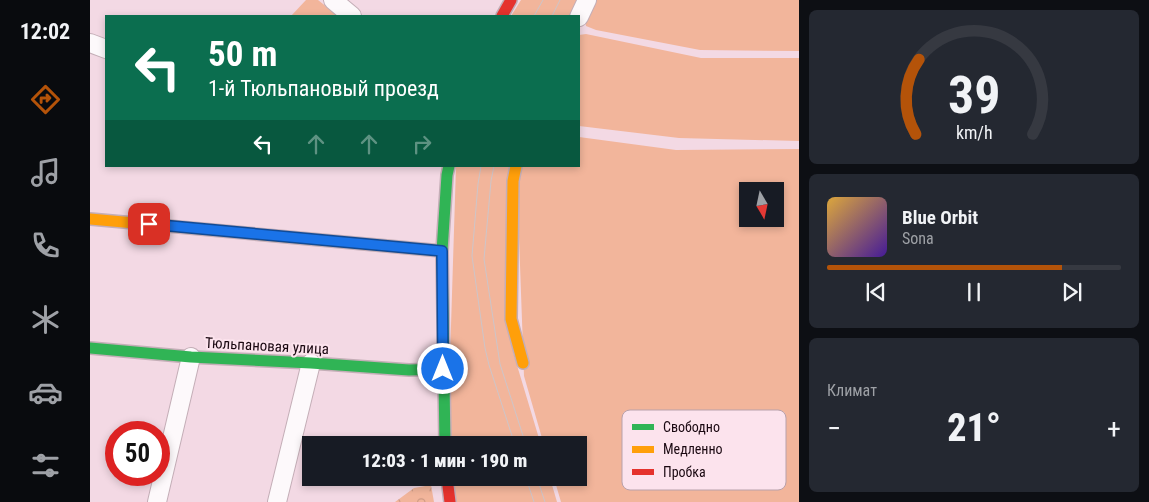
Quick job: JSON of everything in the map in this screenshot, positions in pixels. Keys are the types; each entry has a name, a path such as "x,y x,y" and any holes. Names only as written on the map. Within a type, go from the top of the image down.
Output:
{"street":[{"path":"333,0 351,15"},
{"path":"503,15 511,0"},
{"path":"580,15 587,0"},
{"path":"90,43 105,49"},
{"path":"445,436 442,251 449,167"},
{"path":"516,167 513,181 510,319 523,363"},
{"path":"90,219 442,251"},
{"name":"Тюльпановая улица","path":"90,348 191,357 409,370 443,369"},
{"path":"157,502 191,357"},
{"path":"277,502 310,363"},
{"path":"448,486 450,502"}],"green space":[{"path":"306,0 318,0 337,15 292,15"},
{"path":"521,0 581,0 574,15 512,15"},
{"path":"594,0 799,0 799,51 700,50 596,30 586,26 585,16"},
{"path":"586,34 701,58 799,58 799,141 679,138 580,126 580,35"},
{"path":"580,137 676,150 799,149 799,502 561,502 556,486 587,486 587,436 541,436 524,376 517,182 520,167 580,167"},
{"path":"456,167 512,167 513,352 538,436 451,436 449,390"},
{"path":"431,486 434,502 395,502 414,488"},
{"path":"454,486 552,486 557,502 456,502"}],"tram line":[{"path":"535,15 543,0"},
{"path":"552,15 560,0"},
{"path":"481,167 472,256 485,348 512,436"},
{"path":"494,167 484,259 500,364 523,436"},
{"path":"529,486 534,502"},
{"path":"540,486 545,502"}],"traffic: fast":[{"path":"445,436 442,251 449,167"},
{"path":"90,348 191,357 409,370 443,369"}],"traffic: slow":[{"path":"516,167 513,181 511,319 523,363"},
{"path":"90,219 442,251"}],"traffic: jam":[{"path":"503,15 511,0"},
{"path":"448,486 450,502"}],"route":[{"path":"149,224 442,251 443,369"}]}
